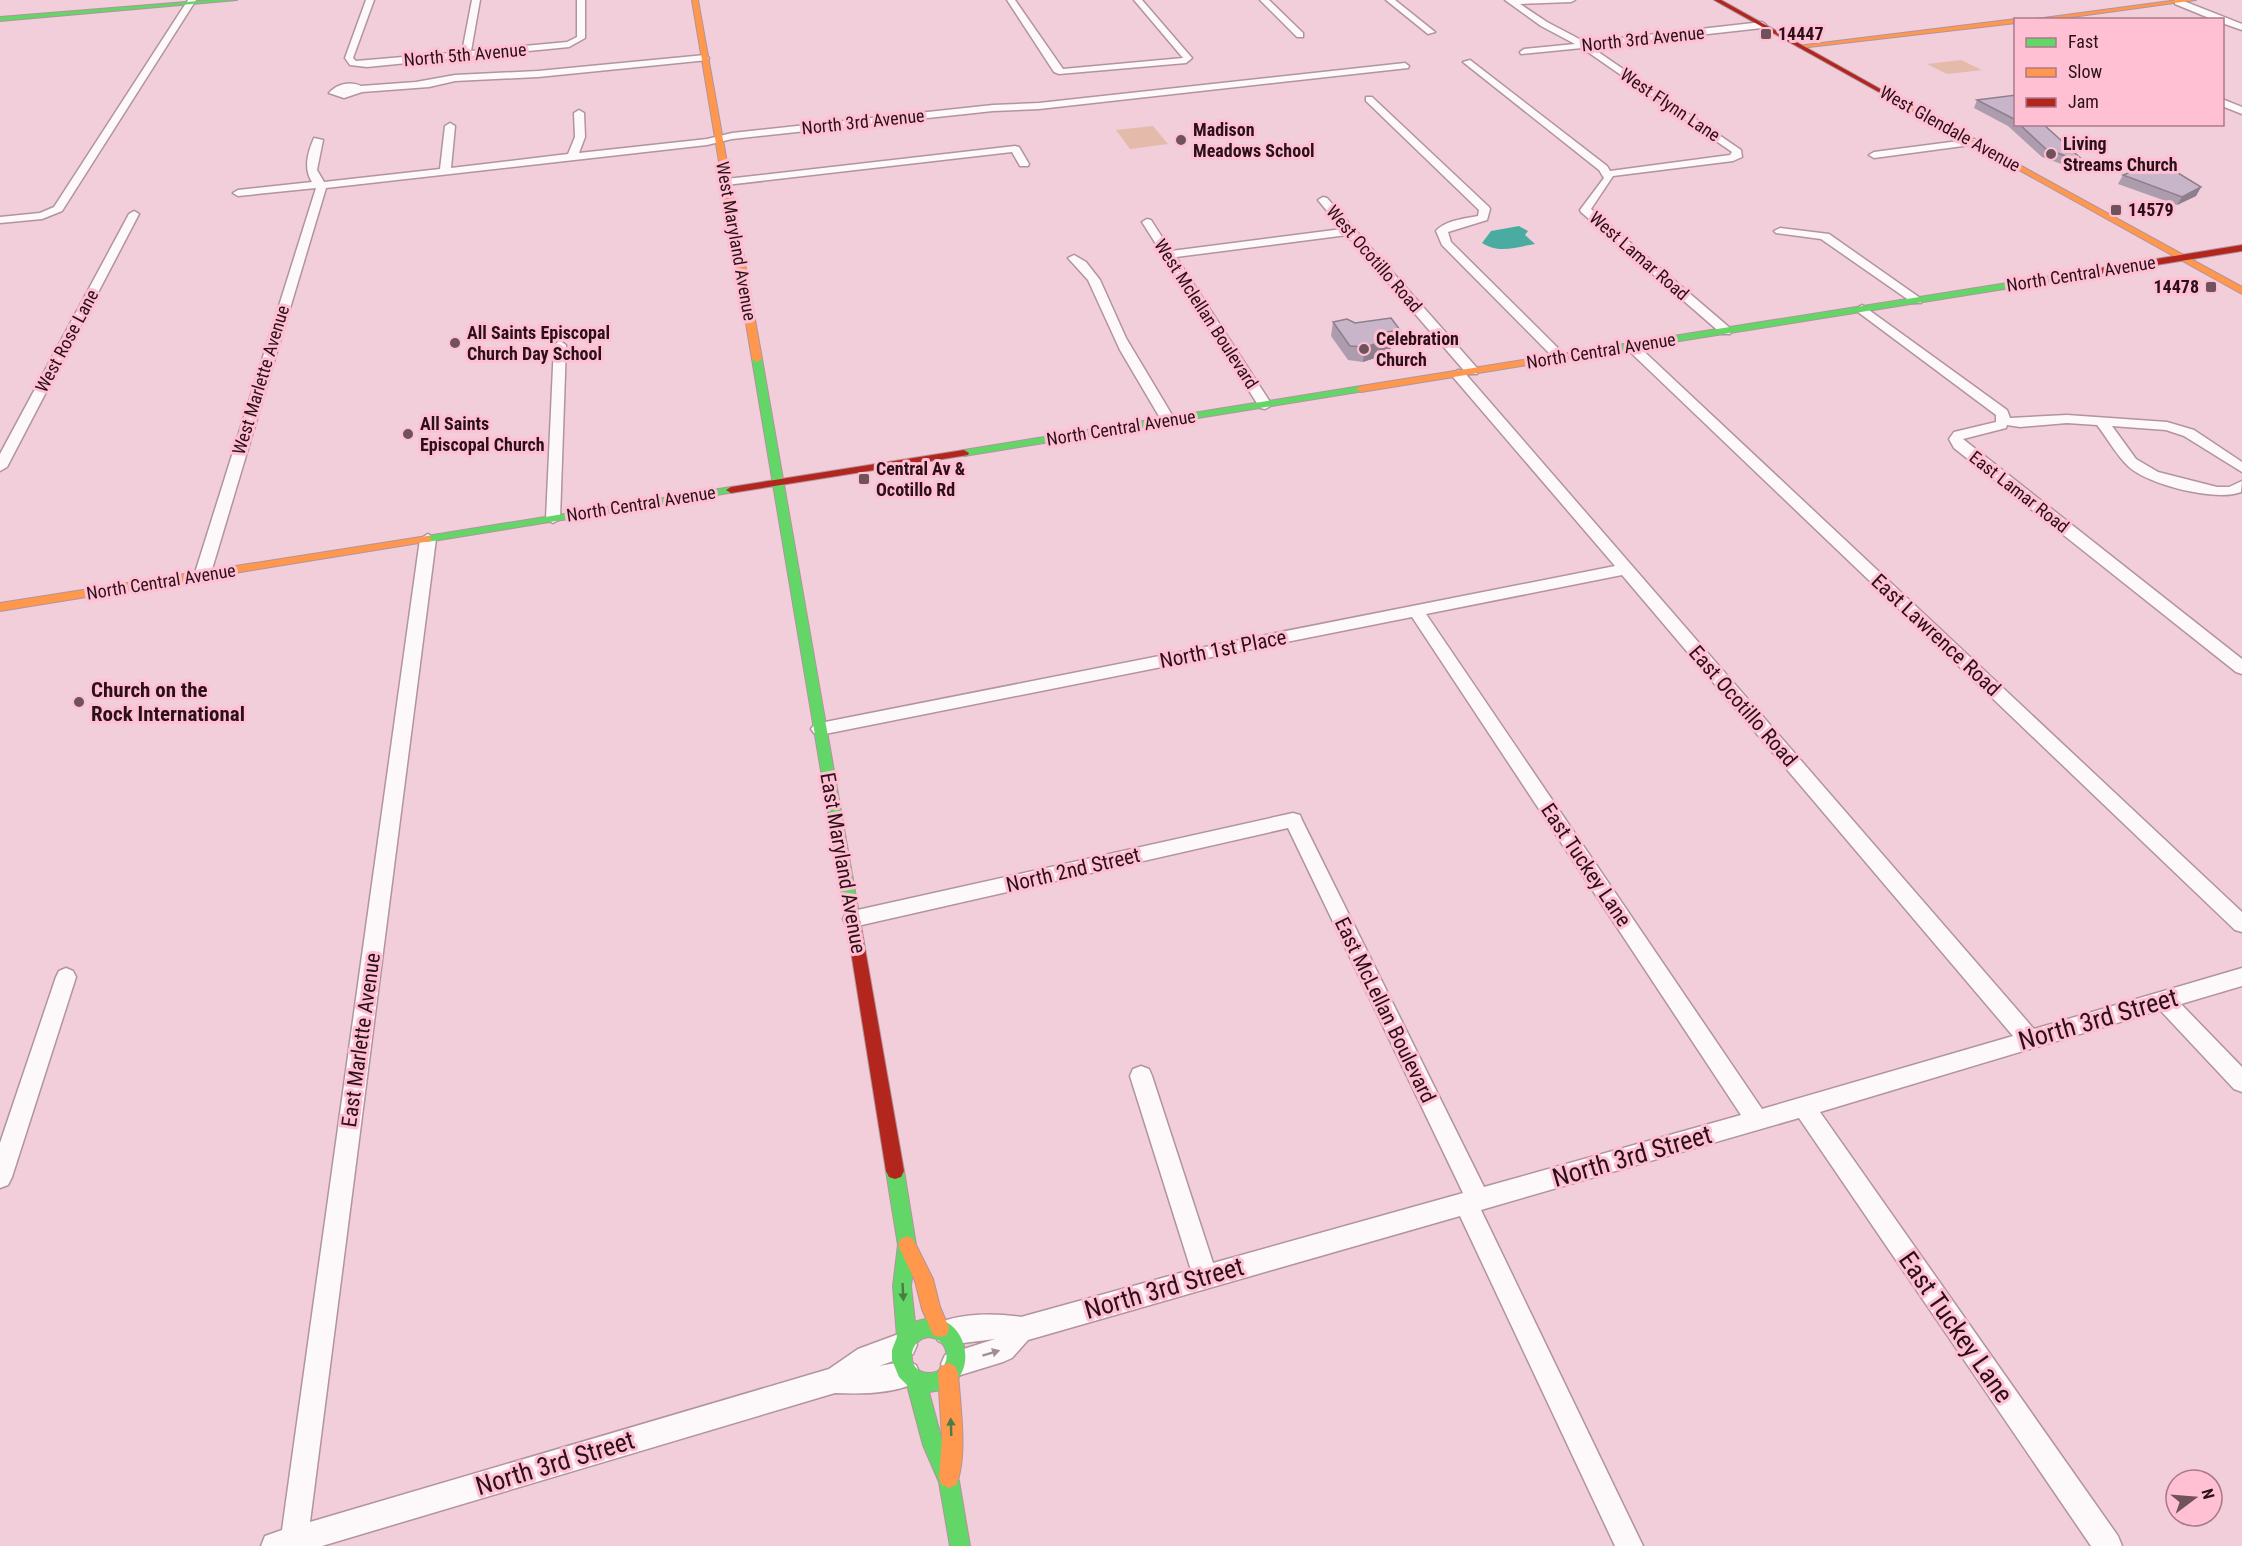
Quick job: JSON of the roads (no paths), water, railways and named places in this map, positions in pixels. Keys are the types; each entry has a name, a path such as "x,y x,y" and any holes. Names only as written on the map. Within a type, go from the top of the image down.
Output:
{"main road":[{"path":"0,20 234,0"},
{"name":"West Maryland Avenue","path":"695,0 777,482"},
{"name":"West Glendale Avenue","path":"1717,0 2242,291"},
{"path":"2047,18 2193,0"},
{"path":"1800,46 2014,21"},
{"name":"North Central Avenue","path":"0,607 2242,248"},
{"name":"East Maryland Avenue","path":"777,482 907,1245 902,1286 906,1343 902,1360 912,1378 933,1445 949,1481"},
{"name":"East Maryland Avenue","path":"907,1245 924,1279 931,1309 943,1330 956,1346 951,1368 952,1438 949,1481 960,1546"},
{"path":"906,1343 913,1334 926,1327 943,1330"},
{"path":"912,1378 930,1383 951,1368"}],"street":[{"name":"North 5th Avenue","path":"370,0 349,58 350,62 466,54 572,43 581,38 581,0"},
{"path":"466,54 476,0"},
{"path":"1011,0 1057,70 1062,72 1186,60 1188,58 1138,0"},
{"path":"1264,0 1300,34"},
{"path":"1390,0 1431,32"},
{"path":"1510,1 1571,0"},
{"name":"West Flynn Lane","path":"1510,1 1544,24 1583,45 1736,150 1738,155 1723,160 1608,174"},
{"path":"0,220 53,213 58,209 191,2"},
{"path":"2178,2 2217,18"},
{"path":"2224,21 2242,27"},
{"name":"North 3rd Avenue","path":"1524,52 1762,25"},
{"path":"359,89 434,84 524,73 549,73 704,56"},
{"path":"1467,62 1608,174"},
{"name":"North 3rd Avenue","path":"238,193 572,158 718,140 732,136 934,114 993,108 1027,108 1405,66"},
{"path":"1369,99 1485,209 1486,214 1483,218 1447,227 1442,231 1446,243 1560,357"},
{"path":"2224,103 2242,112"},
{"path":"2224,116 2242,112"},
{"path":"572,158 580,137 579,113"},
{"path":"445,172 450,126"},
{"path":"318,140 311,170 314,178 321,185"},
{"path":"1874,155 1974,142"},
{"path":"726,182 1015,149 1024,164"},
{"name":"West Lamar Road","path":"1608,174 1608,180 1585,210 1726,331"},
{"name":"West Marlette Avenue","path":"202,576 222,515 250,410 321,185"},
{"name":"West Ocotillo Road","path":"1323,200 1465,373"},
{"name":"West Rose Lane","path":"0,467 134,214"},
{"name":"West Mclellan Boulevard","path":"1147,222 1265,405"},
{"path":"1168,255 1350,231"},
{"path":"1780,231 1815,233 1825,236 1917,300"},
{"path":"1074,258 1083,266 1100,290 1114,325 1168,420"},
{"path":"1862,309 1996,407 2004,421 2020,423 2067,419 2167,426 2189,433 2242,468"},
{"path":"553,519 560,345"},
{"name":"East Lawrence Road","path":"1631,346 2242,924"},
{"name":"East Ocotillo Road","path":"1465,373 1626,569 2029,1039"},
{"name":"East Lamar Road","path":"2004,421 1995,428 1959,435 1957,442 2242,668"},
{"path":"2102,422 2135,465 2145,472 2209,490 2225,492 2238,490 2242,485"},
{"name":"East Marlette Avenue","path":"285,1543 428,539"},
{"name":"North 1st Place","path":"820,729 1626,569"},
{"name":"East Tuckey Lane","path":"1416,611 1756,1119"},
{"name":"North 2nd Street","path":"853,919 1293,820"},
{"name":"East McLellan Boulevard","path":"1293,820 1472,1202 1629,1546"},
{"path":"0,1177 66,978"},
{"name":"North 3rd Street","path":"943,1330 997,1326 1021,1330 1804,1107 2163,999 2242,978"},
{"path":"2163,999 2242,1082"},
{"path":"1141,1076 1205,1276"},
{"name":"East Tuckey Lane","path":"1804,1107 2108,1546"},
{"name":"North 3rd Street","path":"951,1368 1003,1349 1021,1330"},
{"name":"North 3rd Street","path":"285,1543 835,1380 867,1358 906,1343"},
{"name":"North 3rd Street","path":"835,1380 870,1381 912,1378"}],"place":[{"name":"14447","path":"1766,34"},
{"name":"Madison Meadows School","path":"1181,140"},
{"name":"Living Streams Church","path":"2051,154"},
{"name":"14579","path":"2116,210"},
{"name":"14478","path":"2211,287"},
{"name":"All Saints Episcopal Church Day School","path":"455,343"},
{"name":"Celebration Church","path":"1364,349"},
{"name":"All Saints Episcopal Church","path":"408,434"},
{"name":"Central Av & Ocotillo Rd","path":"864,479"},
{"name":"Church on the Rock International","path":"79,702"}]}
